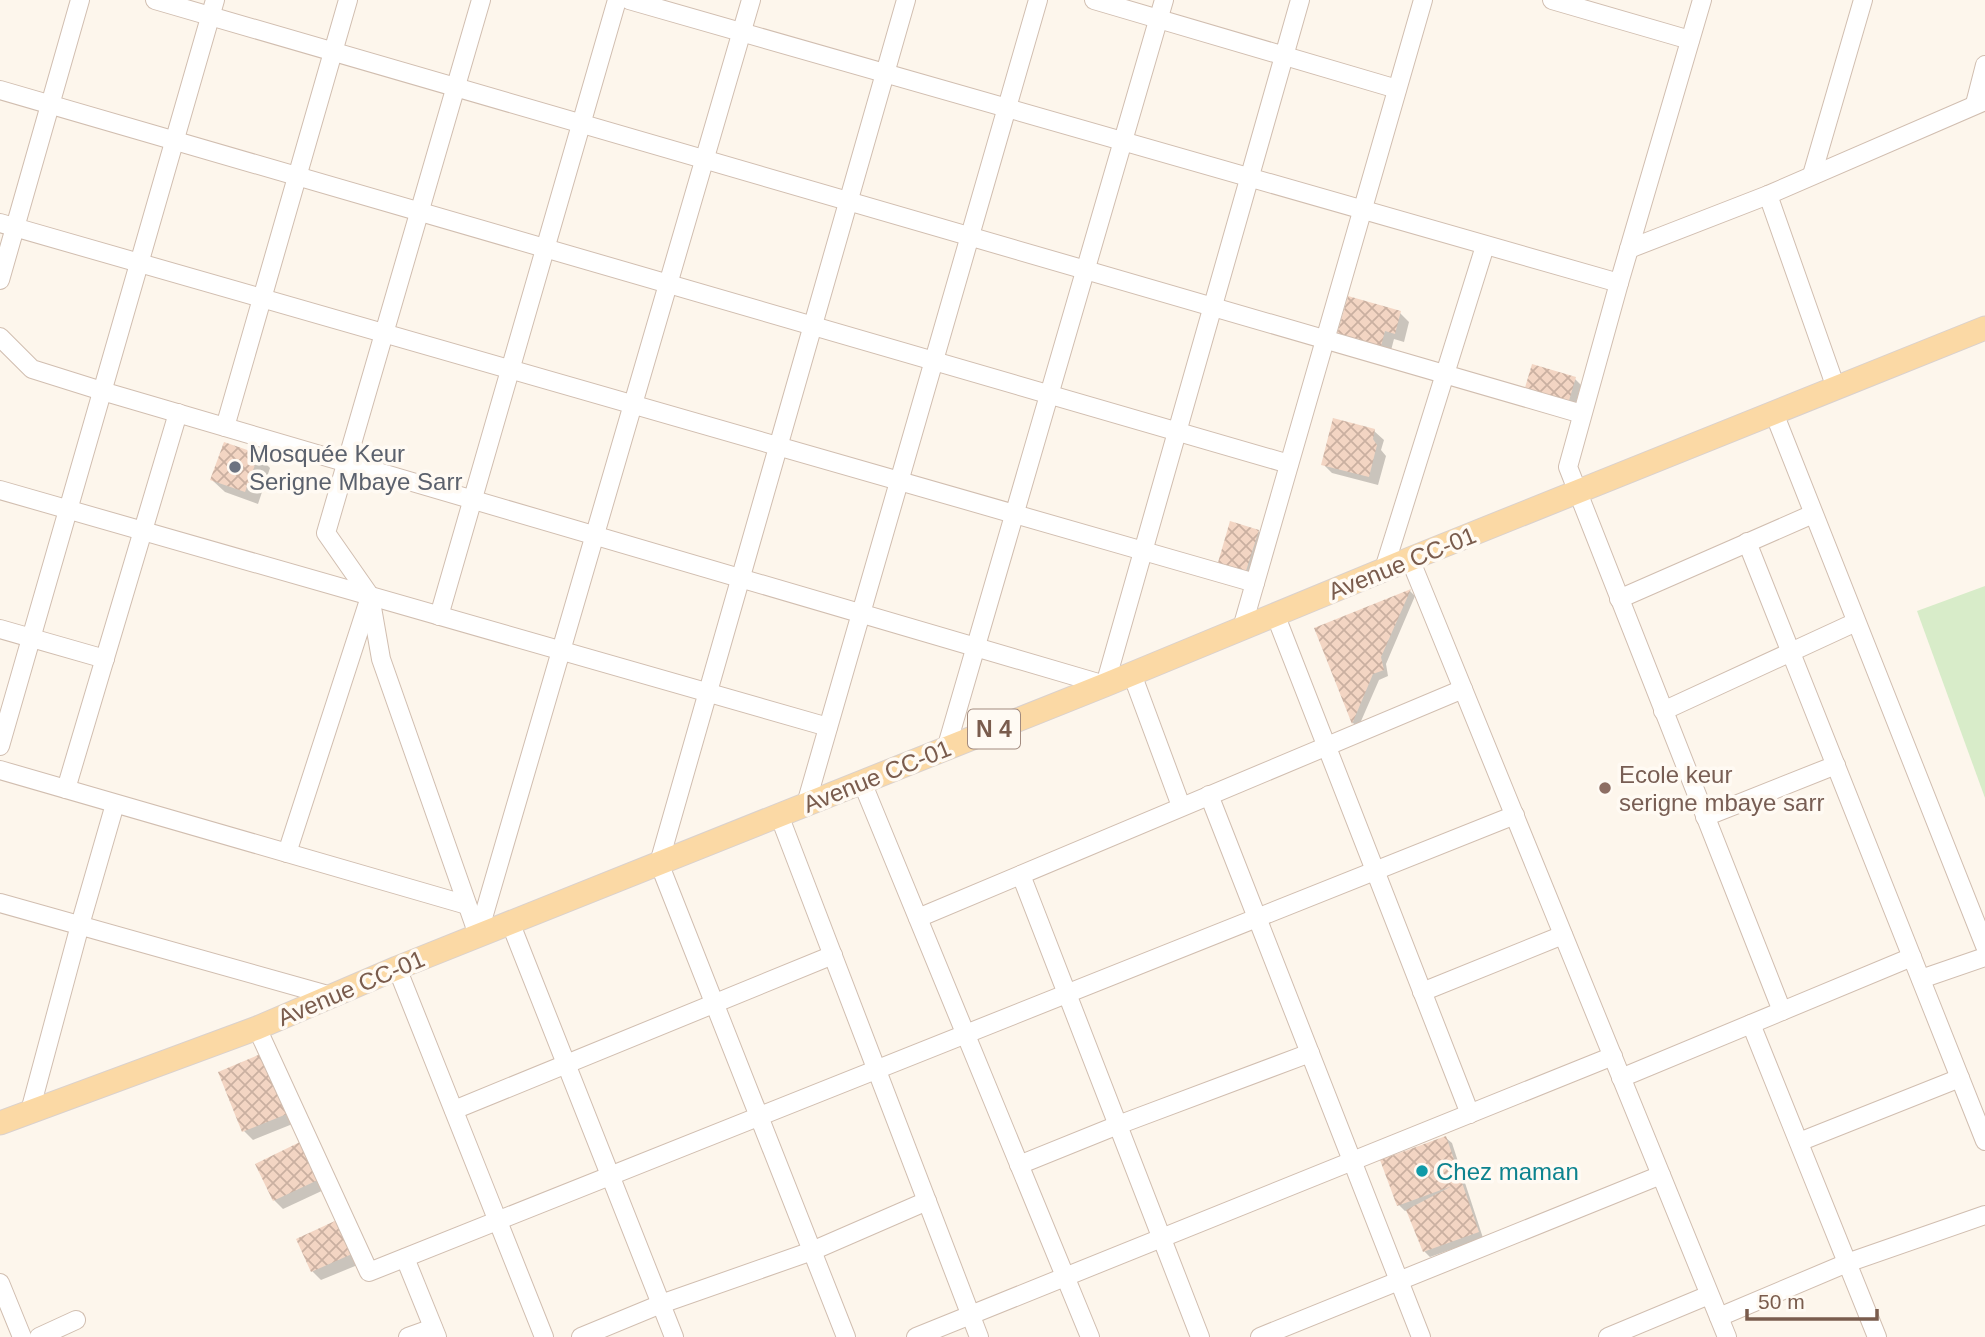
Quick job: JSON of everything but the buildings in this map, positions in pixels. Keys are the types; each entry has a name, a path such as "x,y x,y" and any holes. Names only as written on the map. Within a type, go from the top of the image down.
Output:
{"main road":[{"name":"Avenue CC-01","path":"0,1123 257,1028 510,922 1105,685 1384,569 1985,328"}],"street":[{"path":"0,280 7,225 49,105 79,0"},
{"path":"155,0 213,8 334,52 1582,414"},
{"path":"225,427 348,0"},
{"path":"478,935 381,659 370,596 326,533 481,0"},
{"path":"439,616 617,0"},
{"path":"629,0 1619,283"},
{"path":"478,935 751,0"},
{"path":"846,1337 659,863 906,0"},
{"path":"806,804 1038,0"},
{"path":"1094,0 1397,89"},
{"path":"946,749 1164,0"},
{"path":"0,337 32,369 1105,685 1300,0"},
{"path":"1242,628 1423,0"},
{"path":"1702,0 1568,467 1782,1011"},
{"path":"1812,175 1863,0"},
{"path":"1559,1 1690,40"},
{"path":"0,746 213,8"},
{"path":"1629,248 1768,195 1980,103 1985,65"},
{"path":"0,90 1289,464"},
{"path":"1768,195 1836,388"},
{"path":"7,225 1255,583"},
{"path":"1384,569 1486,246"},
{"path":"66,789 178,413"},
{"path":"1773,413 1985,946"},
{"path":"0,490 828,727"},
{"path":"1619,599 1813,514"},
{"path":"1747,542 1985,1141"},
{"path":"1410,559 1727,1337"},
{"path":"287,853 370,596"},
{"path":"1275,614 1470,1114"},
{"path":"1663,711 1856,622"},
{"path":"0,629 105,659"},
{"path":"1132,674 1181,806"},
{"path":"918,918 1463,689"},
{"path":"1705,817 1836,765"},
{"path":"0,770 467,905"},
{"path":"862,782 1090,1337"},
{"path":"1209,795 1421,1337"},
{"path":"30,1111 115,804"},
{"path":"779,815 979,1337"},
{"path":"257,1028 369,1272 1514,815"},
{"path":"1021,874 1200,1337"},
{"path":"0,903 331,996"},
{"path":"510,922 674,1337"},
{"path":"1423,992 1563,935"},
{"path":"454,1110 833,956"},
{"path":"1622,1078 1912,957"},
{"path":"1921,979 1985,957"},
{"path":"397,968 544,1337"},
{"path":"1751,1024 1877,1337"},
{"path":"1019,1165 1310,1053"},
{"path":"916,1337 1613,1056"},
{"path":"1799,1142 1960,1078"},
{"path":"1260,1337 1661,1175"},
{"path":"581,1337 662,1304 812,1251 927,1201"},
{"path":"1719,1317 1847,1263 1985,1214"},
{"path":"405,1258 435,1332 408,1337"},
{"path":"0,1283 22,1337"},
{"path":"1608,1337 1710,1295"},
{"path":"39,1337 76,1320"}],"green space":[{"path":"1985,586 1985,798 1917,611"}],"place":[{"name":"Mosquée Keur Serigne Mbaye Sarr","path":"235,467"},
{"name":"Ecole keur serigne mbaye sarr","path":"1605,788"},
{"name":"Chez maman","path":"1422,1171"}]}
